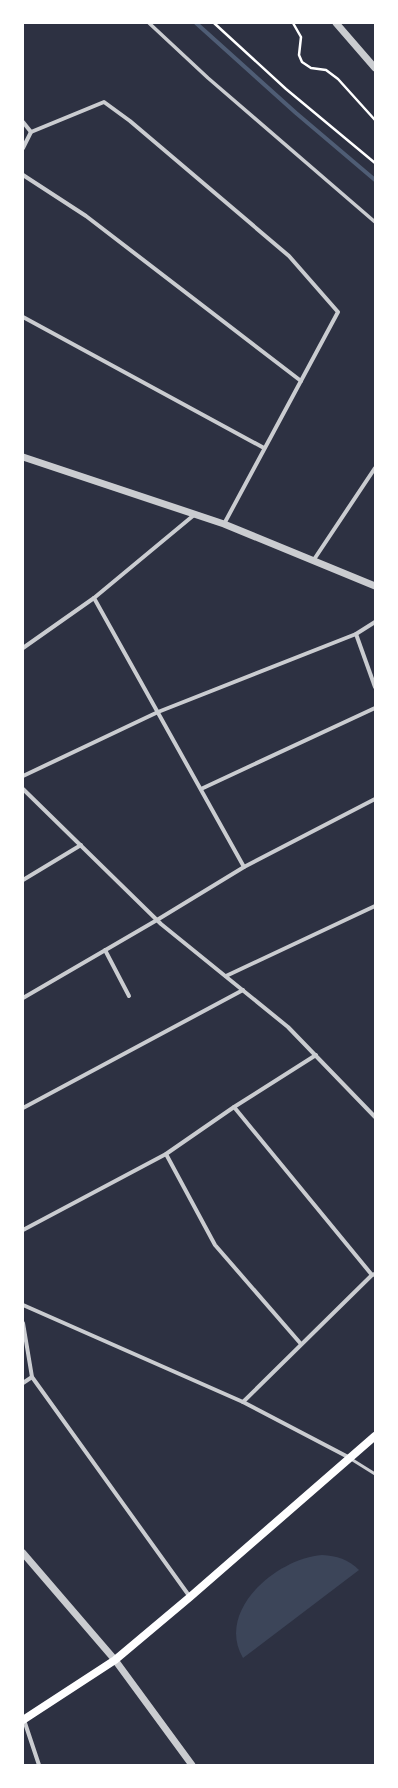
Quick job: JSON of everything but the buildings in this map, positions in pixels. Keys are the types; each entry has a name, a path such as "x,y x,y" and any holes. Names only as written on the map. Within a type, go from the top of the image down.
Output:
{"main road":[{"path":"24,1720 114,1660 190,1597 375,1436"}],"street":[{"path":"149,23 225,93 375,222"},
{"path":"336,23 375,68"},
{"path":"23,148 31,132 104,102 130,121 289,256 338,312 224,524"},
{"path":"23,122 31,132"},
{"path":"23,175 86,216 301,381"},
{"path":"23,317 264,448"},
{"path":"23,457 224,524 375,586"},
{"path":"313,561 375,468"},
{"path":"23,648 94,598 194,515"},
{"path":"94,598 244,868"},
{"path":"23,776 158,712 356,634 375,622"},
{"path":"356,634 375,687"},
{"path":"200,789 375,708"},
{"path":"23,789 157,920 288,1026 375,1117"},
{"path":"23,998 244,868 375,799"},
{"path":"23,880 81,845"},
{"path":"226,976 375,906"},
{"path":"105,950 129,996"},
{"path":"23,1108 243,990"},
{"path":"23,1230 166,1154 234,1107 316,1055"},
{"path":"234,1107 373,1275 243,1402"},
{"path":"166,1154 214,1245 301,1344"},
{"path":"23,1305 243,1402 350,1458"},
{"path":"23,1323 32,1377 190,1597"},
{"path":"23,1383 32,1377"},
{"path":"23,1553 114,1660 192,1765"},
{"path":"24,1720 39,1765"}],"lane":[{"path":"350,1458 375,1474"}],"path":[{"path":"214,23 286,89 375,163"},
{"path":"293,23 301,37 299,54 302,62 311,68 326,70 338,79 375,120"}],"shaded area":[{"path":"322,1555 342,1559 351,1563 359,1570 243,1658 237,1640 237,1622 244,1605 270,1576 305,1558"}],"waterway":[{"path":"196,23 296,113 375,180"}]}
